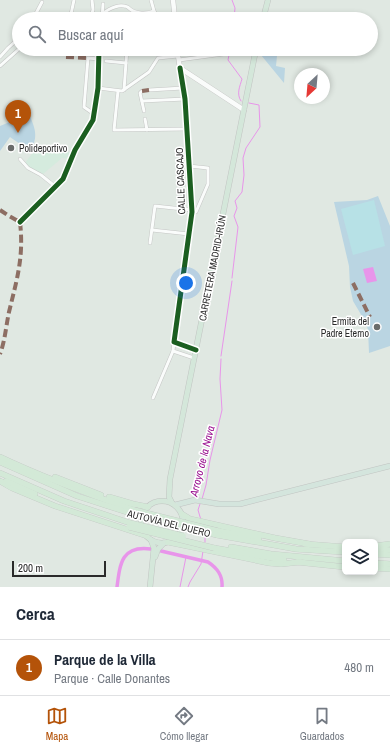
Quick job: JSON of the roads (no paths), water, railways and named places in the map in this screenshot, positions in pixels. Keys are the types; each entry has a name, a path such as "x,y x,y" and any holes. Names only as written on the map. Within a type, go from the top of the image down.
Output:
{"highway":[{"path":"265,12 268,0"},
{"name":"CARRETERA MADRID-IRÚN","path":"174,504 169,497 169,487 255,56"},
{"path":"0,457 18,466 133,512"},
{"name":"AUTOVÍA DEL DUERO","path":"0,462 77,496 133,512 218,533 296,549 342,552"},
{"path":"18,466 37,470 111,498 148,506 162,501 174,504 186,517 196,521 309,544"},
{"name":"AUTOVÍA DEL DUERO","path":"0,473 64,500 130,525 213,548 342,561"},
{"path":"0,480 88,515 130,525"},
{"path":"0,480 12,488 55,506 148,537 154,541 194,548 213,548 272,559 342,567"},
{"name":"CARRETERA MADRID-IRÚN","path":"162,501 169,487"},
{"path":"148,506 142,518 142,524 154,548 150,587"},
{"path":"152,571 158,549 166,542 174,539 180,534 184,521 182,513"},
{"path":"218,533 342,547"},
{"path":"378,546 390,544"},
{"path":"378,549 390,550"},
{"path":"378,554 390,555"},
{"path":"378,563 390,564"},
{"path":"378,568 390,569"}],"main road":[{"path":"173,0 174,12"},
{"name":"CALLE CASCAJO","path":"178,58 180,68"},
{"path":"180,68 244,110"},
{"path":"174,504 195,500 229,505 240,504 390,466"},
{"path":"182,513 183,506 187,501"}],"street":[{"path":"71,12 74,0"},
{"path":"92,0 92,12"},
{"path":"151,0 154,11"},
{"path":"122,1 122,6"},
{"path":"37,12 42,2"},
{"path":"103,4 103,12"},
{"path":"107,12 114,8 127,6 133,11 138,12"},
{"path":"0,57 12,44"},
{"path":"0,66 12,55"},
{"path":"20,222 56,187 66,175 75,150 92,123 98,88 99,56"},
{"path":"124,90 127,56"},
{"path":"98,88 118,91 124,90 149,72 158,58 199,56"},
{"path":"94,114 84,107 88,58 99,59"},
{"path":"106,61 126,63"},
{"name":"CALLE CASCAJO","path":"153,398 173,351 192,211 187,129 180,68"},
{"path":"149,90 183,88"},
{"path":"118,91 114,130 187,129"},
{"path":"142,91 140,92 144,111"},
{"path":"142,101 184,99"},
{"path":"87,110 95,107"},
{"path":"145,119 147,130"},
{"path":"20,159 28,168 41,175 56,187"},
{"path":"150,243 155,206 196,212 208,184 208,168 190,166"},
{"path":"152,230 189,234"},
{"path":"174,342 196,350"},
{"path":"173,351 194,358"}],"waterway":[{"name":"Arroyo de la Nava","path":"232,0 235,8 235,12"},
{"name":"Arroyo de la Nava","path":"229,56 228,60 242,79 239,87 241,101"},
{"name":"Arroyo de la Nava","path":"232,278 238,227 234,216 237,208 235,201 242,192 244,175 243,158 246,148 260,127 259,105 249,103"},
{"name":"Arroyo de la Nava","path":"221,356 232,281"},
{"name":"Arroyo de la Nava","path":"202,499 222,410 220,379 221,359"},
{"name":"Arroyo de la Nava","path":"200,504 198,510 201,520"},
{"name":"Arroyo de la Nava","path":"205,534 205,542"},
{"path":"117,587 121,563 128,553 141,548 151,549"},
{"name":"Arroyo de la Nava","path":"161,551 208,562 219,572 222,579 222,587"},
{"name":"Arroyo de la Nava","path":"188,587 201,564 203,551"},
{"path":"180,587 186,557"}],"place":[{"name":"Parque de la Villa","path":"18,133"},
{"name":"Polideportivo","path":"11,148"},
{"name":"Ermita del Padre Eterno","path":"377,327"}]}
